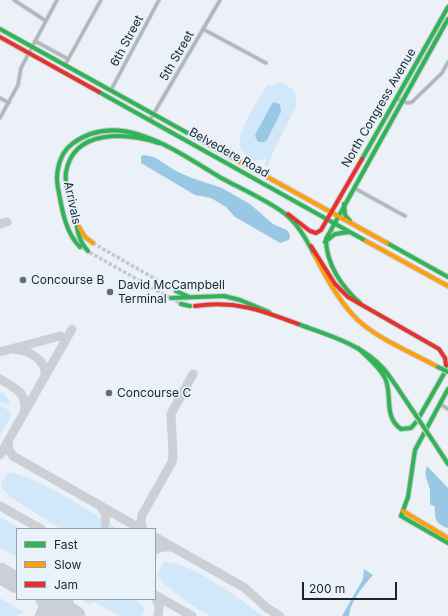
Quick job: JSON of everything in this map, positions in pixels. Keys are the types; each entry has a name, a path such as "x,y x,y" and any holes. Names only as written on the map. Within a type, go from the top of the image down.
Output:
{"street":[{"path":"14,0 46,21"},
{"path":"0,118 18,84 21,68 57,0"},
{"path":"65,65 101,0"},
{"name":"6th Street","path":"111,90 159,0"},
{"name":"5th Street","path":"150,120 220,0"},
{"name":"North Congress Avenue","path":"280,210 297,219 308,232 314,234 321,230 397,99 448,7"},
{"name":"North Congress Avenue","path":"325,242 344,204 448,19"},
{"name":"Belvedere Road","path":"0,28 448,277"},
{"path":"203,29 266,63"},
{"name":"Belvedere Road","path":"0,37 448,286"},
{"path":"35,41 68,59"},
{"path":"397,99 408,103 412,102 442,73 448,62"},
{"path":"0,98 9,103"},
{"name":"Arrivals","path":"80,247 68,231 57,183 59,162 68,148 76,140 87,135 112,130 143,134 154,138 164,145"},
{"path":"88,251 81,240 66,182 66,170 72,155 80,147 100,138 123,135 139,137 164,145 280,210 295,224 340,289 353,301 436,347 445,356 447,365 444,374 418,421 413,426 401,429 393,423 390,415 390,395 385,380 378,369 358,348"},
{"path":"354,188 405,216"},
{"path":"344,204 346,216 354,225"},
{"path":"77,222 84,236 93,243"},
{"path":"352,233 335,234 325,242 331,262 343,285 353,297 367,309"},
{"path":"307,240 332,288 353,315 371,330 448,372"},
{"path":"176,291 190,298"},
{"path":"172,298 203,296 234,298 358,348 383,368 448,464"},
{"path":"181,304 193,306 227,303 274,315"},
{"path":"402,514 408,497 414,453 448,389"},
{"path":"440,404 448,409"},
{"path":"402,514 440,532 448,534"},
{"path":"402,514 448,543"},
{"path":"440,532 448,538"},
{"path":"432,533 448,538"}],"shaded area":[{"path":"280,83 285,84 294,91 297,104 272,154 268,167 264,165 267,158 255,161 246,155 241,149 240,140 245,123 268,84 271,86"},
{"path":"3,392 9,400 10,406 0,401 0,394"},
{"path":"0,405 11,412 10,418 0,435"},
{"path":"7,473 17,474 30,479 63,495 116,528 59,528 10,497 1,487 1,483"},
{"path":"0,517 19,528 16,528 16,556 0,548"},
{"path":"164,562 188,568 202,575 229,591 262,616 212,616 207,614 190,604 164,584 159,578 157,573"},
{"path":"0,598 24,612 16,616 0,616"},
{"path":"82,600 136,600 145,609 140,616 119,616 93,601 90,605"}],"water":[{"path":"273,102 280,104 281,112 267,140 264,142 258,142 255,136"},
{"path":"144,155 154,157 176,171 192,178 222,188 250,204 273,224 287,230 290,235 289,240 280,243 235,217 226,207 211,198 195,195 141,163 141,156"},
{"path":"427,466 448,488 448,528 438,523 435,514 435,507 430,504 430,490 426,475"},
{"path":"364,569 373,575 352,605 349,616 342,616 363,579"}],"taxiway":[{"path":"0,224 7,222"},
{"path":"0,455 72,329"},
{"path":"0,352 60,336"},
{"path":"14,349 25,351 36,357 43,366 45,377"},
{"path":"143,528 141,523 142,515 172,462 171,414 193,374"},
{"path":"0,379 15,388 22,396 25,406 24,412"},
{"path":"9,440 8,448 13,456 139,528"},
{"path":"0,506 39,528"},
{"path":"101,507 106,515 105,524"},
{"path":"156,538 245,588 267,608 280,616"},
{"path":"156,550 162,547 171,547"},
{"path":"156,596 192,616"},
{"path":"156,599 159,606 158,616"},
{"path":"39,616 43,608 42,600"},
{"path":"47,615 54,609 59,600"},
{"path":"68,600 70,606 77,616"},
{"path":"45,616 62,613 73,615"}],"runway":[{"path":"0,573 16,582"},
{"path":"48,600 75,616"}],"tunnel":[{"path":"93,243 176,291"},
{"path":"80,247 181,304"}],"traffic: fast":[{"path":"362,159 448,7"},
{"path":"360,303 347,290 336,274 329,257 326,239 448,19"},
{"path":"0,29 211,146"},
{"path":"99,92 366,241"},
{"path":"80,247 71,234 63,212 57,182 59,164 64,153 72,144 91,134 110,130 130,132 150,138 169,147 223,179 270,204 284,213 298,227 314,254"},
{"path":"88,251 84,247 80,237 69,197 66,172 71,158 79,148 91,141 104,137 132,137 159,143"},
{"path":"344,204 345,215 350,221"},
{"path":"325,242 335,234 349,232"},
{"path":"387,243 448,277"},
{"path":"176,291 189,297"},
{"path":"171,298 224,296 240,300 269,312"},
{"path":"181,304 190,306"},
{"path":"298,324 344,341 365,353 383,368 413,411"},
{"path":"358,348 376,366 385,378 390,412 395,424 401,429 411,428 417,421 445,372 446,365"},
{"path":"438,367 448,372"},
{"path":"448,389 415,450 408,497 401,516 448,543"},
{"path":"413,411 435,444"},
{"path":"435,444 448,464"}],"traffic: slow":[{"path":"211,146 387,243"},
{"path":"79,227 85,237 93,243"},
{"path":"366,241 448,286"},
{"path":"314,254 336,293 346,307 360,322 392,344 438,367"},
{"path":"403,511 448,538"}],"traffic: jam":[{"path":"0,37 99,92"},
{"path":"288,214 310,231 316,233 321,230 362,159"},
{"path":"311,246 335,284 348,297 439,349 445,358 446,365"},
{"path":"195,306 209,304 235,305 272,314 298,324"}],"place":[{"name":"Concourse B","path":"23,280"},
{"name":"David McCampbell Terminal","path":"110,292"},
{"name":"Concourse C","path":"109,393"}]}
